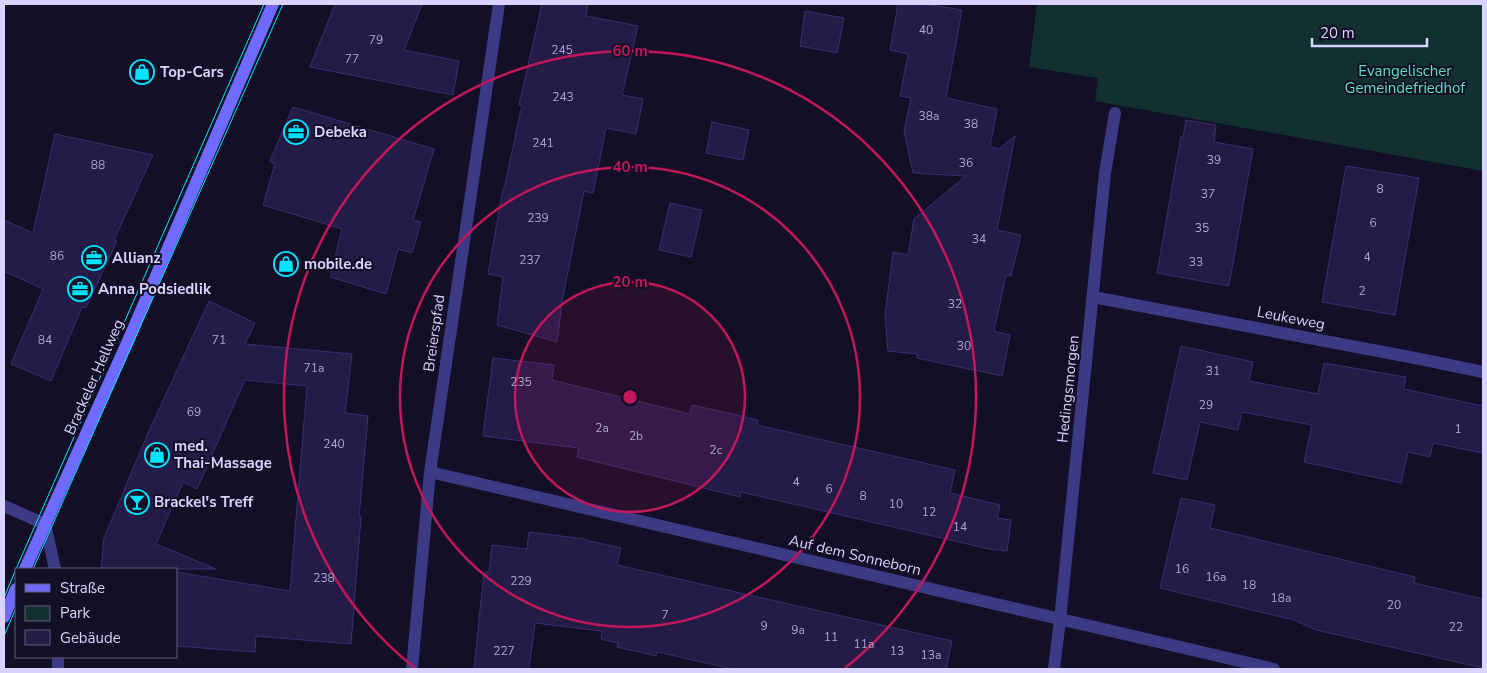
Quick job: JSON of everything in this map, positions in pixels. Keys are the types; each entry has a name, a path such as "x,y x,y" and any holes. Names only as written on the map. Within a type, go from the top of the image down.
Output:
{"main road":[{"name":"Brackeler Hellweg","path":"25,568 128,341 273,4"},
{"path":"4,618 15,591"}],"street":[{"name":"Breierspfad","path":"412,669 430,472 499,4"},
{"name":"Hedingsmorgen","path":"1054,669 1105,173 1115,113"},
{"name":"Leukeweg","path":"1093,297 1420,358 1483,372"},
{"name":"Auf dem Sonneborn","path":"430,472 1274,669"},
{"path":"4,506 45,524 55,568"}],"green space":[{"name":"Evangelischer Gemeindefriedhof","path":"1037,4 1483,4 1483,171 1095,101 1098,78 1029,67"}],"building":[{"path":"335,4 422,4 404,50 459,61 453,95 310,67"},
{"path":"542,4 588,4 586,16 638,26 622,95 643,99 636,134 606,128 593,193 584,191 562,302 557,342 497,325 503,277 488,274 503,189 522,105 519,105"},
{"path":"898,4 925,4 962,10 946,98 997,109 990,147 999,149 1015,136 997,230 1021,235 1011,276 1006,275 994,331 1010,335 1002,376 917,358 917,354 888,351 885,315 893,252 908,255 914,219 966,176 913,173 904,131 911,98 900,96 908,54 890,50"},
{"path":"805,11 844,18 837,53 800,46"},
{"path":"293,107 434,149 413,220 421,222 412,253 398,249 386,294 330,277 342,229 263,205 275,164 270,161"},
{"path":"1186,120 1216,125 1214,142 1253,149 1229,286 1157,273 1181,136 1183,137"},
{"path":"712,122 749,130 743,160 706,153"},
{"path":"55,134 153,155 114,240 117,241 86,308 82,307 51,381 11,364 43,289 4,271 4,220 33,233"},
{"path":"1346,166 1419,178 1395,315 1322,302"},
{"path":"670,203 702,210 691,257 659,250"},
{"path":"209,301 255,323 245,344 352,354 345,413 368,416 351,644 256,636 255,652 178,646 178,572 290,591 307,386 245,380 197,489 183,482 156,544 216,569 101,568 104,538 148,433"},
{"path":"1181,346 1253,362 1249,381 1318,394 1324,363 1406,377 1404,389 1483,406 1483,453 1433,443 1430,457 1408,452 1401,483 1304,462 1312,425 1242,412 1238,430 1200,422 1187,480 1153,473"},
{"path":"493,358 554,365 552,380 690,414 692,405 758,420 757,425 955,470 950,493 1000,505 997,518 1011,520 1007,551 989,549 741,492 740,497 577,457 579,448 483,436"},
{"path":"1181,498 1215,505 1210,528 1415,577 1414,583 1483,599 1483,668 1316,630 1294,620 1160,588"},
{"path":"529,532 585,539 621,548 617,565 952,641 946,669 733,669 657,652 656,656 617,647 618,643 601,639 602,631 535,623 529,669 474,669 484,572 489,572 492,545 527,549"}],"tram line":[{"path":"16,568 264,4"},
{"path":"33,568 283,4"},
{"path":"4,598 15,571"},
{"path":"4,636 15,610"}],"place":[{"name":"Top-Cars","path":"142,72"},
{"name":"Debeka","path":"296,132"},
{"name":"Allianz","path":"94,258"},
{"name":"mobile.de","path":"286,264"},
{"name":"Anna Podsiedlik","path":"80,289"},
{"name":"med. Thai-Massage","path":"157,455"},
{"name":"Brackel's Treff","path":"137,502"}]}
